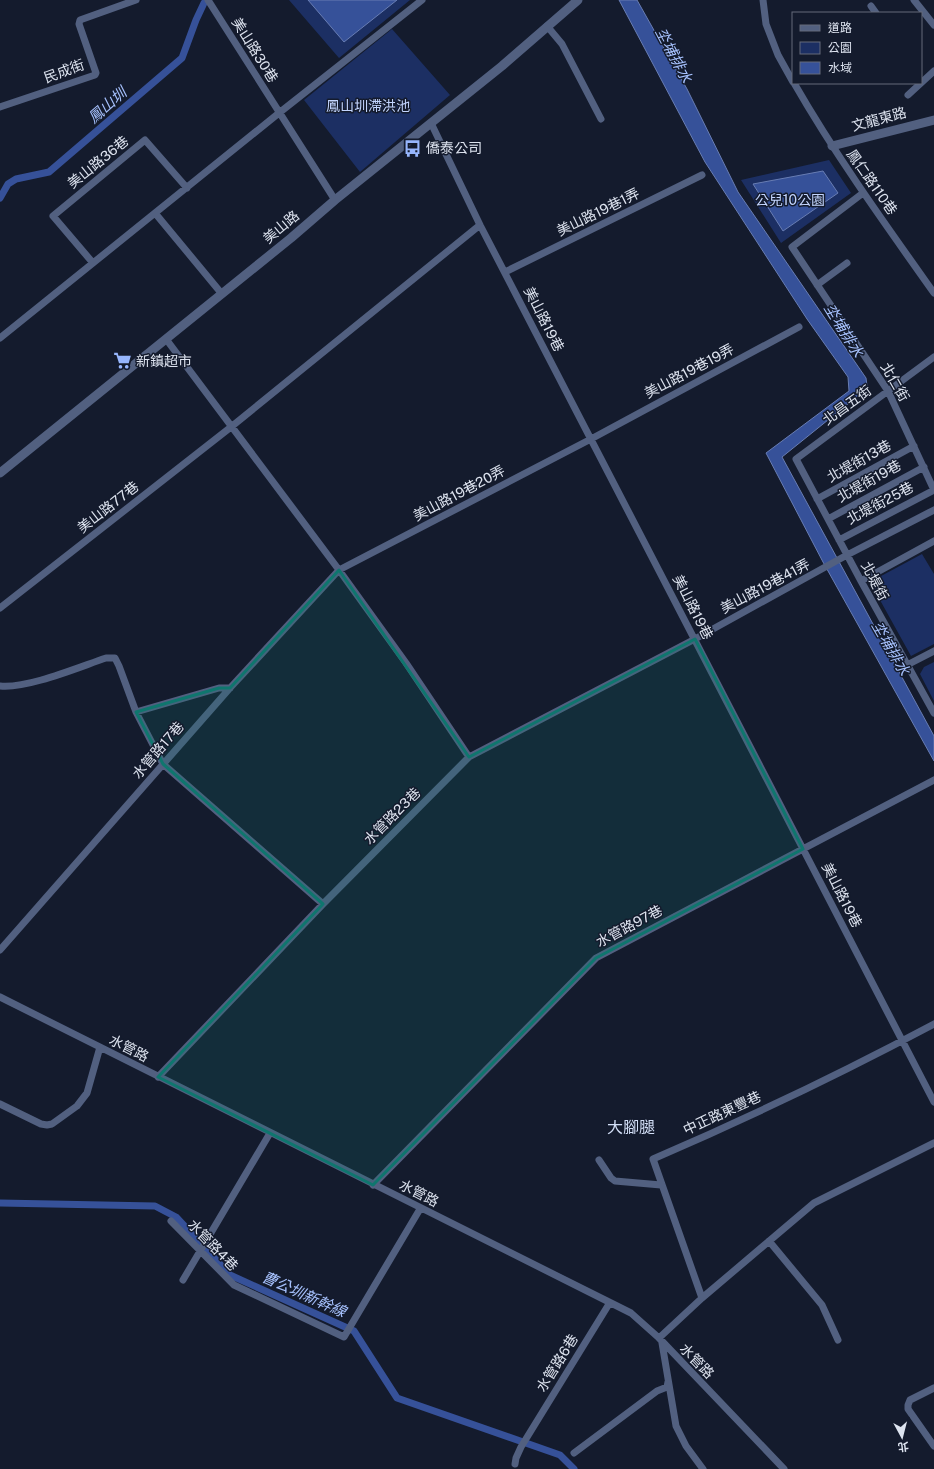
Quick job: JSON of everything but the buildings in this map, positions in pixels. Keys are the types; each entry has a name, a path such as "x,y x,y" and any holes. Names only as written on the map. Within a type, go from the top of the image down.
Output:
{"street":[{"name":"民成街","path":"0,108 95,75 96,73 79,24 80,20 136,0"},
{"name":"美山路30巷","path":"208,0 335,200"},
{"path":"0,338 422,0"},
{"name":"美山路","path":"0,473 292,238 335,200 502,66 578,0"},
{"name":"鳳仁路110巷","path":"763,0 766,24 778,56 792,80"},
{"path":"914,0 934,25"},
{"path":"871,6 875,12"},
{"path":"547,26 562,44 601,119"},
{"path":"922,79 934,71"},
{"name":"鳳仁路110巷","path":"794,84 863,193 934,293"},
{"path":"908,95 918,84"},
{"name":"文龍東路","path":"832,146 934,120"},
{"name":"美山路19巷","path":"431,123 480,225 506,272 590,439 934,1102"},
{"name":"美山路36巷","path":"93,263 53,216 145,140 186,188"},
{"name":"美山路19巷1弄","path":"506,272 702,175"},
{"name":"北仁街","path":"863,193 792,247 888,391 934,490"},
{"path":"155,213 222,294"},
{"name":"美山路77巷","path":"0,608 231,427 480,225"},
{"path":"817,285 847,263"},
{"name":"美山路19巷19弄","path":"590,439 800,327"},
{"path":"166,339 339,570 406,663 469,757"},
{"name":"北昌五街","path":"796,459 934,357"},
{"name":"美山路19巷20弄","path":"339,570 590,439"},
{"name":"北堤街13巷","path":"817,499 914,446"},
{"name":"北堤街","path":"796,459 839,540 845,557 861,581 934,713"},
{"name":"北堤街19巷","path":"828,519 924,467"},
{"name":"北堤街25巷","path":"839,540 934,490"},
{"name":"美山路19巷41弄","path":"695,639 934,510"},
{"path":"861,581 934,541"},
{"name":"水管路17巷","path":"0,950 230,688 339,570"},
{"name":"水管路23巷","path":"158,1076 324,904 469,757 695,639"},
{"path":"907,665 934,651"},
{"path":"0,686 10,687 40,680 106,658 115,658 120,666 136,712 163,764 324,904"},
{"path":"136,712 219,688 230,688"},
{"name":"水管路97巷","path":"373,1185 596,958 934,780"},
{"name":"水管路","path":"0,997 609,1304 631,1313 784,1469"},
{"name":"中正路東豐巷","path":"702,1298 653,1159 709,1134 902,1041 934,1024"},
{"path":"0,1104 41,1124 52,1124 77,1106 87,1093 100,1048"},
{"name":"水管路4巷","path":"183,1280 270,1133"},
{"path":"702,1469 686,1446 676,1426 660,1341 702,1298 814,1203 934,1143"},
{"path":"599,1160 611,1178 615,1181 661,1185"},
{"name":"水管路4巷","path":"172,1221 234,1285 342,1336 346,1336 420,1209"},
{"path":"769,1241 822,1306 838,1340"},
{"name":"水管路6巷","path":"515,1464 521,1447 609,1304"},
{"path":"574,1453 657,1391 666,1387 668,1382"},
{"path":"934,1388 910,1400 908,1409 934,1446"}],"highlighted area":[{"path":"339,570 469,757 695,639 803,849 596,958 373,1185 158,1077 323,904 163,764 136,712 219,688 230,688"}],"green space":[{"name":"鳳山圳滯洪池","path":"289,0 410,0 339,58"},
{"name":"鳳山圳滯洪池","path":"392,29 450,95 360,172 304,100"},
{"name":"公兒10公園","path":"829,160 851,193 781,243 741,180"},
{"path":"922,554 934,574 934,644 911,656 870,582"},
{"path":"934,662 934,701 920,674 924,667"}],"water":[{"path":"308,0 397,0 344,42"},
{"path":"619,0 637,0 687,89 738,192 866,378 867,386 864,391 782,457 934,736 934,761 823,562 766,453 849,391 848,377 807,319 705,162"},
{"path":"823,171 838,193 783,231 753,184"}],"waterway":[{"name":"鳳山圳","path":"0,198 8,184 16,179 49,172 182,58 204,3"},
{"name":"曹公圳新幹線","path":"0,1203 155,1206 176,1217 230,1275 354,1331 397,1398 560,1455 574,1469"}],"place":[{"name":"僑泰公司","path":"413,148"},
{"name":"新鎮超市","path":"123,361"}],"district":[{"name":"大腳腿","path":"631,1127"}],"water label":[{"name":"坔埔排水","path":"674,55"},
{"name":"坔埔排水","path":"844,330"},
{"name":"坔埔排水","path":"891,648"}]}
